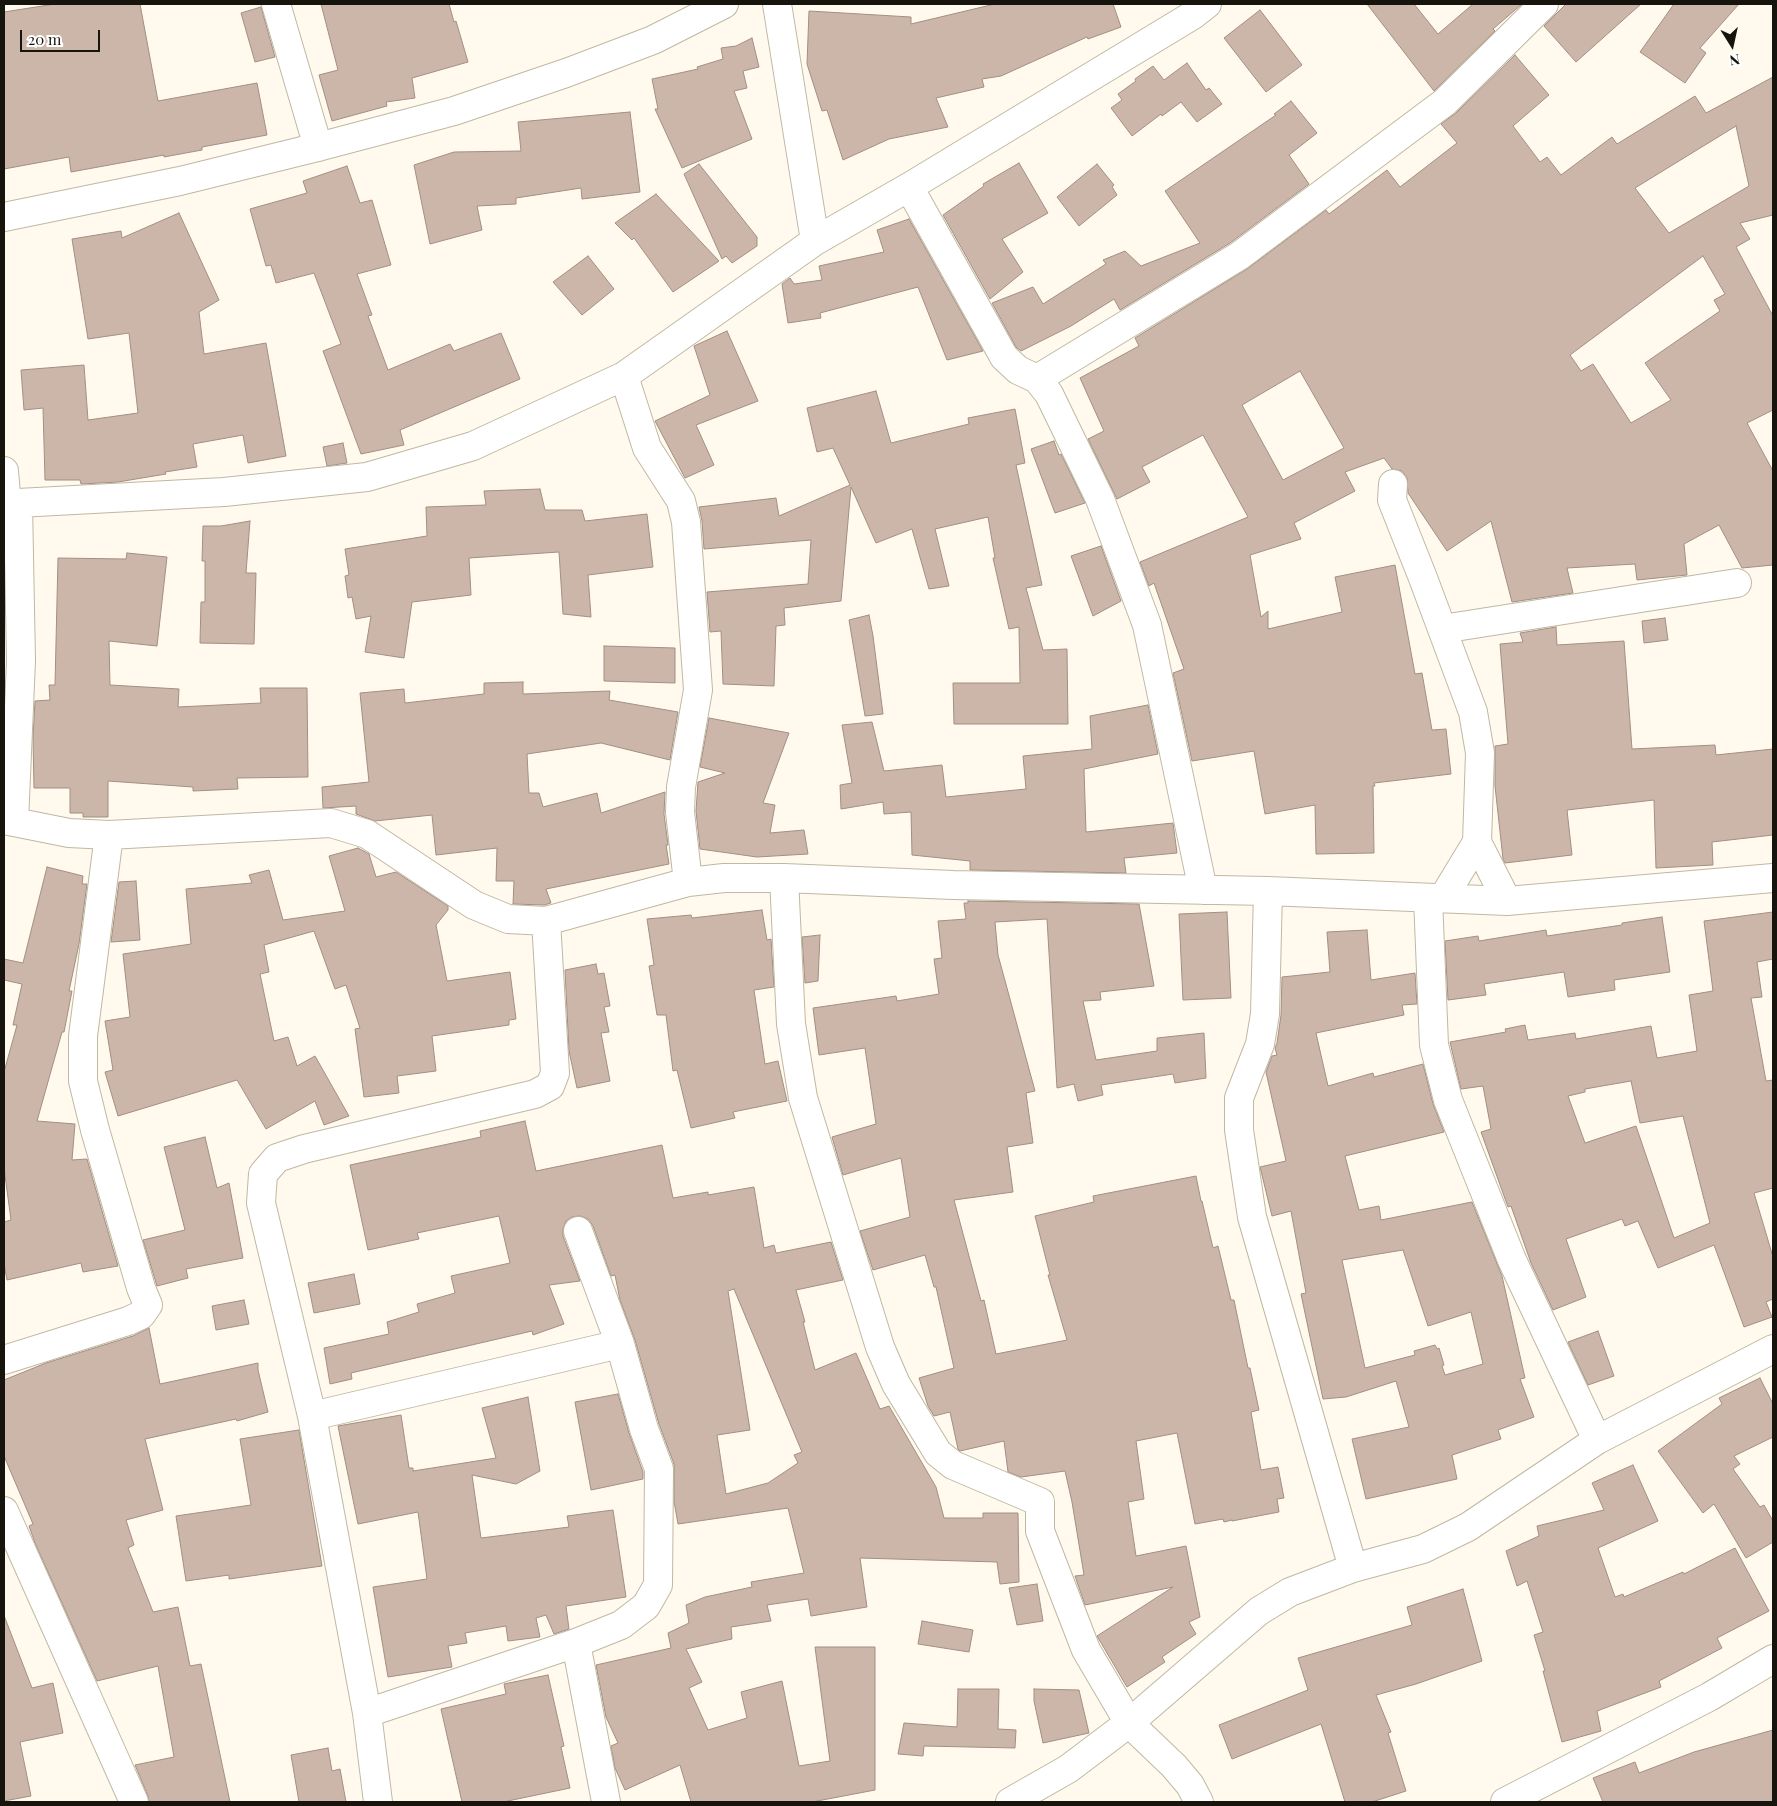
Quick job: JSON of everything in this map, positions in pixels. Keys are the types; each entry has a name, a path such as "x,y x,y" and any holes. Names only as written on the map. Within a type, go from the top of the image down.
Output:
{"street":[{"path":"276,4 318,147"},
{"path":"4,217 180,181 454,111 566,73 653,40 724,4"},
{"path":"777,4 815,241"},
{"path":"10,506 224,492 367,477 473,446 624,376 815,241 909,187 1193,15 1207,4"},
{"path":"1037,379 1247,250 1445,102 1544,4"},
{"path":"909,187 1004,357 1018,370 1037,379 1049,394 1100,499 1147,625 1203,890"},
{"path":"624,376 647,448 681,501 686,522 698,690 681,787 680,812 688,882"},
{"path":"4,471 10,506 21,661 9,821 70,833 109,835 331,823 367,834 474,905 508,919 546,921 688,882 724,878 784,878 953,885 1268,891 1507,901 1773,878"},
{"path":"1393,484 1392,500 1473,712 1480,753 1477,842 1507,901"},
{"path":"1442,629 1737,582"},
{"path":"4,1360 128,1321 141,1315 148,1305 141,1288 98,1140 83,1081 83,1036 109,835"},
{"path":"1477,842 1436,898 1434,1045 1448,1100 1512,1260 1597,1440"},
{"path":"784,878 791,1024 803,1098 880,1347 896,1384 938,1453 954,1465 1040,1502 1040,1531 1086,1650 1129,1723 1174,1766 1190,1785 1199,1802"},
{"path":"1268,891 1265,1014 1260,1044 1239,1098 1239,1130 1252,1217 1353,1568"},
{"path":"378,1802 367,1713 312,1416 261,1203 264,1174 277,1158 304,1149 536,1094 550,1086 555,1073 546,921"},
{"path":"367,1713 576,1643 620,1625 646,1606 658,1585 659,1469 644,1429 620,1344 578,1232"},
{"path":"312,1416 620,1344"},
{"path":"1010,1802 1068,1769 1129,1723 1259,1611 1290,1592 1353,1568 1423,1549 1468,1527 1597,1440 1771,1355"},
{"path":"4,1512 134,1802"},
{"path":"576,1643 606,1802"},
{"path":"1505,1802 1709,1698 1773,1659"}],"building":[{"path":"55,4 140,4 158,101 257,83 267,135 202,147 202,150 71,172 69,157 4,169 4,12"},
{"path":"321,4 449,4 468,62 412,78 415,98 386,102 387,106 332,121 319,75 338,70"},
{"path":"995,4 1113,4 1121,27 1088,39 1087,37 1001,76 982,79 984,87 936,98 948,127 889,139 843,160 827,110 822,111 807,64 809,11 911,17 911,24"},
{"path":"1367,4 1414,4 1438,34 1473,4 1522,4 1493,29 1495,31 1434,91"},
{"path":"1566,4 1641,4 1576,62 1544,26"},
{"path":"1674,4 1739,4 1700,48 1706,53 1685,83 1640,52"},
{"path":"261,7 275,57 255,62 241,13"},
{"path":"1260,10 1302,65 1266,92 1224,38"},
{"path":"752,38 759,67 743,71 747,88 734,91 752,139 682,168 655,109 658,109 652,79 698,69 697,67 723,59 721,48 736,46"},
{"path":"1515,55 1549,95 1513,126 1540,162 1547,157 1561,175 1612,137 1617,144 1695,96 1706,113 1773,77 1773,215 1740,223 1750,239 1736,247 1773,316 1773,410 1747,423 1773,471 1773,565 1742,568 1719,525 1684,544 1687,575 1637,580 1635,564 1567,568 1573,593 1512,602 1491,521 1447,551 1408,493 1407,478 1402,471 1392,469 1384,458 1345,472 1355,491 1294,523 1301,539 1250,555 1261,617 1268,611 1268,629 1342,612 1335,577 1395,565 1415,674 1422,673 1432,730 1446,729 1451,774 1374,783 1374,853 1316,854 1315,805 1265,814 1254,751 1192,761 1173,673 1184,669 1154,583 1149,586 1140,562 1248,517 1203,435 1142,467 1150,482 1117,499 1088,439 1104,431 1080,378 1139,346 1135,338 1247,269 1326,210 1329,214 1387,170 1400,187 1457,143 1441,124 1456,113","holes":["1736,126 1749,186 1669,233 1635,188","1703,256 1725,294 1714,300 1720,311 1645,363 1671,400 1631,423 1593,364 1581,371 1570,355","1300,371 1344,448 1283,480 1242,405"]},
{"path":"1187,63 1206,90 1209,88 1222,104 1197,122 1181,102 1162,116 1161,114 1132,136 1111,108 1122,100 1118,94 1153,66 1164,80"},
{"path":"1291,101 1317,133 1289,155 1309,184 1230,243 1120,310 1114,299 1071,326 1021,351 1016,347 992,303 1033,287 1043,304 1106,264 1103,260 1125,251 1141,266 1200,243 1165,191 1276,115 1274,114"},
{"path":"630,112 640,192 582,199 581,188 516,198 516,204 477,206 482,230 430,244 414,165 454,152 521,151 518,122"},
{"path":"1019,163 1048,213 1002,239 1023,272 990,299 943,215 984,186 983,184"},
{"path":"699,164 757,237 757,246 732,263 726,256 722,259 684,174"},
{"path":"1097,164 1114,185 1112,187 1117,195 1079,226 1057,197"},
{"path":"347,166 360,203 372,200 391,265 357,274 372,315 368,316 388,370 450,344 454,351 501,333 520,379 400,430 404,445 361,454 323,351 341,344 314,273 276,283 271,265 266,266 250,209 307,193 303,181"},
{"path":"656,194 719,261 673,292 634,238 632,240 615,223"},
{"path":"179,213 219,300 199,312 204,354 266,343 286,456 248,463 243,435 193,444 197,467 118,482 81,484 80,480 45,480 43,408 24,410 21,370 84,365 88,420 138,413 129,333 88,339 72,239 121,231 122,238"},
{"path":"909,219 983,351 947,360 918,287 820,313 821,318 788,323 782,284 790,278 794,284 822,280 819,266 884,252 877,230"},
{"path":"588,256 614,289 582,315 553,282"},
{"path":"727,331 758,401 696,425 714,465 685,478 655,421 710,395 694,346"},
{"path":"876,391 891,443 969,424 968,418 1015,409 1025,463 1016,465 1042,585 1026,588 1043,650 1067,649 1068,724 954,724 953,683 1020,683 1019,627 1009,629 993,558 995,558 988,517 935,529 949,586 929,589 912,529 876,543 851,487 841,601 784,608 785,625 776,626 774,686 723,684 721,631 710,632 707,592 808,584 811,540 704,549 699,507 776,498 779,516 850,485 833,448 817,452 807,408"},
{"path":"1054,441 1059,455 1061,454 1085,503 1055,513 1031,449"},
{"path":"343,443 347,463 327,466 323,447"},
{"path":"540,489 545,510 582,510 585,521 647,514 653,567 588,575 591,617 563,614 559,552 469,558 471,595 412,602 404,658 365,652 371,616 356,619 352,597 348,598 345,576 349,575 345,549 427,536 426,507 486,505 484,491"},
{"path":"250,521 246,573 256,573 254,644 200,643 201,602 205,602 205,561 202,561 203,526 221,526"},
{"path":"1101,546 1121,601 1093,616 1071,556"},
{"path":"127,553 167,557 157,646 109,641 110,685 179,689 178,707 261,703 260,688 307,688 308,777 237,778 238,789 193,791 193,787 108,781 108,817 83,817 83,813 70,813 70,788 34,788 33,737 35,701 50,700 49,685 55,685 58,558 126,559"},
{"path":"869,615 883,714 865,716 849,620"},
{"path":"1665,618 1668,640 1644,643 1642,621"},
{"path":"1556,627 1557,645 1624,641 1632,749 1715,745 1716,755 1773,749 1773,835 1712,842 1713,865 1656,868 1654,800 1567,810 1572,855 1505,863 1495,786 1495,746 1508,744 1500,644 1523,642 1520,633"},
{"path":"604,646 675,648 675,683 604,681"},
{"path":"523,682 523,694 610,691 609,700 678,712 670,760 601,743 527,754 529,793 539,793 543,807 597,793 601,813 665,792 664,814 669,864 546,889 551,903 544,905 513,904 514,881 496,881 497,848 436,855 432,815 375,821 356,814 356,806 323,808 322,787 369,782 360,693 404,689 405,703 484,694 484,683"},
{"path":"1148,705 1158,754 1084,769 1086,832 1173,823 1177,853 1124,858 1126,873 970,870 970,861 912,855 911,812 884,814 883,802 841,809 840,785 852,783 842,725 872,722 884,771 942,765 946,797 1026,789 1023,756 1092,749 1090,716"},
{"path":"709,718 789,733 763,803 775,805 770,833 804,830 808,854 757,857 700,849 696,811 698,782 725,773 700,767"},
{"path":"358,848 369,854 376,877 396,872 448,906 448,910 436,925 447,981 510,972 516,1019 509,1020 509,1025 432,1036 436,1071 397,1076 399,1093 364,1097 355,1029 360,1028 346,985 335,989 314,931 264,945 269,972 260,974 274,1041 288,1037 297,1066 315,1056 349,1116 324,1125 315,1101 266,1129 237,1080 118,1116 105,1072 113,1070 105,1021 130,1017 123,954 191,944 186,889 252,883 249,875 269,870 283,920 345,911 329,856"},
{"path":"47,867 83,876 82,884 87,884 79,944 69,991 72,991 64,1032 62,1032 37,1121 75,1124 72,1160 87,1159 118,1266 83,1272 81,1263 7,1280 4,1264 4,1222 11,1220 4,1168 4,1072 17,1025 13,1025 22,984 4,980 4,959 23,963"},
{"path":"136,881 140,940 111,942 119,882"},
{"path":"968,901 1139,904 1154,986 1100,992 1101,1000 1083,1001 1096,1060 1157,1051 1157,1038 1204,1033 1206,1078 1175,1083 1173,1074 1101,1085 1103,1095 1078,1101 1074,1084 1057,1088 1047,919 995,922 998,955 1035,1091 1026,1093 1033,1143 1007,1147 1013,1192 954,1200 981,1301 984,1300 996,1354 1067,1340 1048,1275 1050,1275 1035,1216 1094,1202 1093,1196 1196,1176 1213,1248 1218,1246 1231,1300 1234,1300 1248,1368 1250,1368 1259,1410 1251,1412 1261,1470 1278,1467 1284,1498 1277,1499 1279,1512 1232,1521 1224,1522 1223,1519 1195,1524 1177,1433 1136,1441 1144,1499 1128,1502 1136,1556 1186,1546 1200,1617 1189,1622 1196,1634 1162,1657 1165,1662 1127,1687 1097,1636 1173,1587 1085,1605 1075,1576 1084,1575 1065,1471 1021,1477 1008,1472 1004,1441 960,1451 958,1449 950,1412 934,1416 928,1406 919,1378 954,1368 936,1287 934,1287 925,1255 873,1270 860,1231 910,1217 901,1158 843,1175 832,1137 876,1124 865,1048 819,1055 813,1008 896,996 897,1001 939,994 934,959 942,958 938,921 966,919 964,903 968,903"},
{"path":"762,910 767,940 771,939 774,987 754,990 765,1064 778,1061 787,1101 733,1112 735,1118 691,1128 677,1070 673,1071 666,1015 657,1015 649,966 654,965 647,919 691,915 692,918"},
{"path":"1227,912 1231,998 1183,1000 1179,914"},
{"path":"1773,912 1773,959 1757,962 1762,997 1751,998 1766,1081 1773,1080 1773,1188 1754,1193 1773,1257 1773,1299 1766,1302 1772,1317 1744,1327 1714,1245 1658,1268 1638,1221 1625,1226 1622,1219 1566,1239 1586,1297 1553,1310 1531,1263 1511,1206 1508,1207 1481,1132 1491,1129 1483,1086 1461,1089 1450,1042 1506,1032 1505,1029 1525,1025 1528,1040 1575,1033 1576,1039 1651,1026 1657,1058 1697,1051 1689,995 1713,991 1704,921","holes":["1631,1081 1640,1123 1683,1116 1710,1223 1674,1238 1636,1126 1585,1143 1568,1096 1585,1092 1585,1089"]},
{"path":"1662,917 1670,972 1614,980 1615,990 1568,997 1564,972 1484,984 1486,995 1448,1000 1445,941 1478,936 1479,941 1546,930 1547,936"},
{"path":"1367,930 1371,980 1415,973 1417,1004 1402,1005 1404,1015 1316,1033 1328,1086 1373,1073 1374,1077 1423,1064 1433,1104 1444,1132 1345,1156 1359,1210 1379,1206 1381,1220 1472,1202 1502,1276 1525,1378 1520,1379 1534,1417 1498,1430 1501,1439 1452,1455 1457,1479 1366,1499 1352,1439 1409,1427 1396,1381 1346,1397 1323,1399 1301,1294 1306,1293 1291,1211 1272,1216 1260,1167 1286,1161 1266,1072 1272,1056 1277,1055 1275,1048 1281,1015 1282,977 1330,972 1327,932","holes":["1403,1250 1428,1326 1471,1312 1483,1364 1445,1375 1439,1348 1437,1349 1435,1345 1414,1351 1415,1355 1365,1368 1342,1260"]},
{"path":"820,935 818,981 805,983 802,937"},
{"path":"596,964 598,974 604,973 610,1006 604,1007 609,1032 601,1033 610,1081 577,1088 569,1051 565,970"},
{"path":"525,1121 536,1171 662,1145 673,1198 708,1192 708,1195 754,1187 764,1248 774,1245 776,1253 831,1242 843,1280 796,1290 815,1370 856,1353 880,1409 889,1406 936,1487 944,1518 983,1518 983,1513 1018,1513 1019,1582 1000,1584 997,1562 860,1558 867,1607 811,1616 808,1599 767,1605 771,1621 731,1627 732,1639 686,1649 702,1682 689,1688 708,1730 747,1718 741,1692 782,1681 799,1766 830,1761 815,1647 875,1647 875,1790 812,1802 691,1802 680,1765 625,1790 615,1768 611,1746 618,1743 606,1717 596,1665 671,1648 668,1633 689,1623 686,1605 705,1597 752,1587 751,1582 804,1573 788,1508 678,1524 674,1501 674,1464 659,1424 635,1340 620,1300 615,1275 611,1276 593,1226 588,1219 580,1216 572,1217 566,1221 563,1229 563,1236 580,1281 549,1285 564,1324 533,1335 532,1331 351,1373 352,1379 330,1384 324,1348 389,1334 387,1322 419,1312 417,1304 455,1293 451,1276 510,1263 499,1216 417,1233 419,1239 368,1250 350,1165 481,1137 480,1131","holes":["734,1289 802,1452 794,1455 798,1463 768,1483 726,1494 717,1435 750,1430 728,1291"]},
{"path":"205,1137 217,1188 229,1183 243,1258 186,1269 188,1278 157,1286 143,1240 185,1230 164,1147"},
{"path":"354,1274 360,1304 314,1313 308,1283"},
{"path":"244,1300 249,1324 216,1330 212,1306"},
{"path":"149,1328 160,1384 258,1363 268,1412 237,1421 236,1419 145,1439 163,1510 126,1520 134,1545 128,1548 153,1612 178,1607 190,1666 201,1664 230,1802 149,1802 135,1765 174,1757 158,1666 97,1681 35,1543 29,1526 33,1524 4,1456 4,1380 46,1363 133,1336"},
{"path":"1598,1331 1614,1376 1588,1385 1568,1342"},
{"path":"1760,1378 1773,1404 1773,1437 1734,1456 1740,1464 1733,1469 1760,1507 1764,1505 1773,1521 1773,1542 1746,1558 1714,1504 1703,1513 1658,1451 1722,1404 1719,1398"},
{"path":"618,1394 643,1472 643,1479 591,1490 575,1402"},
{"path":"528,1397 540,1471 516,1484 472,1475 481,1538 569,1527 567,1516 613,1510 626,1597 566,1606 569,1629 554,1634 546,1615 536,1618 540,1637 508,1641 506,1626 465,1633 467,1643 448,1646 452,1667 388,1677 373,1587 427,1579 418,1512 358,1524 338,1426 401,1415 409,1468 413,1468 413,1471 496,1458 482,1408"},
{"path":"299,1430 322,1566 229,1579 229,1575 186,1581 176,1516 251,1505 240,1439"},
{"path":"1633,1465 1658,1521 1598,1548 1615,1597 1623,1594 1624,1597 1683,1572 1684,1574 1735,1548 1769,1611 1717,1638 1722,1648 1659,1681 1661,1687 1597,1711 1601,1731 1562,1742 1543,1671 1545,1671 1534,1635 1543,1632 1527,1581 1517,1586 1506,1551 1539,1536 1537,1526 1604,1510 1592,1483"},
{"path":"1037,1584 1043,1621 1017,1625 1009,1588"},
{"path":"1463,1589 1482,1661 1416,1684 1376,1695 1391,1732 1388,1733 1406,1791 1372,1802 1345,1802 1321,1724 1232,1759 1219,1725 1308,1690 1298,1658 1412,1625 1407,1607"},
{"path":"4,1619 32,1688 53,1683 63,1733 20,1742 31,1796 4,1801"},
{"path":"922,1621 973,1630 969,1652 918,1644"},
{"path":"548,1675 564,1746 561,1747 570,1788 503,1802 462,1802 441,1709 506,1694 504,1684"},
{"path":"958,1689 999,1689 998,1729 1016,1730 1015,1748 924,1746 923,1756 898,1754 904,1723 957,1727"},
{"path":"1034,1689 1079,1690 1089,1733 1043,1743 1034,1701"},
{"path":"1773,1730 1773,1802 1603,1802 1593,1778 1635,1762 1639,1773 1694,1752"},
{"path":"328,1748 332,1771 340,1769 346,1802 299,1802 291,1755"}]}
